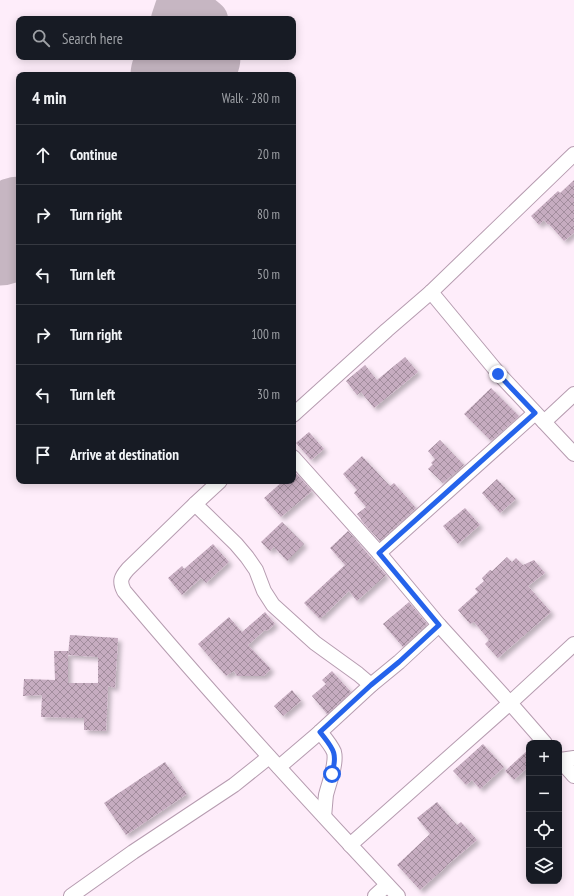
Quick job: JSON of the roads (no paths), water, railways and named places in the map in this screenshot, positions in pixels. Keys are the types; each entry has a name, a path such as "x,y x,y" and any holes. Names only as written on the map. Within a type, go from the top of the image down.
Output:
{"street":[{"path":"296,412 431,292 574,154"},
{"path":"431,292 498,374 574,454"},
{"path":"379,553 540,418 574,394"},
{"path":"296,460 379,553 439,625 542,740"},
{"path":"217,484 128,569 121,579 121,585 124,591 150,622 228,712 398,896"},
{"path":"195,504 236,544 247,557 256,570 264,591 273,605 316,643 371,685"},
{"path":"279,767 439,625"},
{"path":"350,845 574,644"},
{"path":"320,732 330,744 335,756 335,762 326,797 324,816"},
{"path":"71,896 133,852 234,785 269,757"},
{"path":"562,760 574,758"},
{"path":"562,762 574,776"},
{"path":"375,896 387,884"}]}
